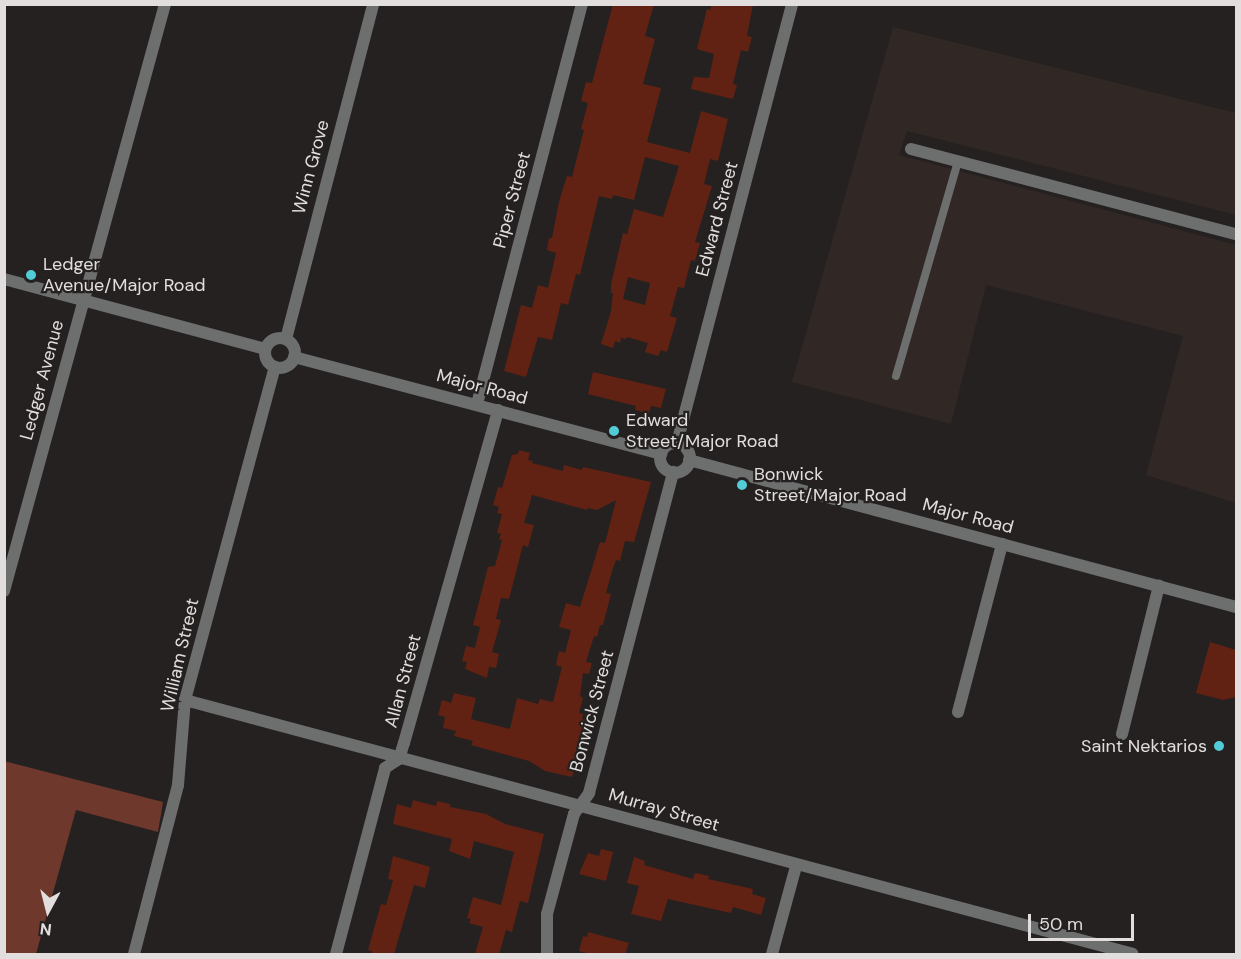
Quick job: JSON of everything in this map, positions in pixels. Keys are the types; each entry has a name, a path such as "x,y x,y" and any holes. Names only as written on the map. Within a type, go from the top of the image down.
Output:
{"street":[{"name":"Ledger Avenue","path":"4,591 77,317 85,300 165,4"},
{"name":"Winn Grove","path":"286,339 373,4"},
{"name":"Piper Street","path":"477,404 582,4"},
{"name":"Edward Street","path":"677,443 792,4"},
{"path":"911,149 1236,234"},
{"path":"4,279 265,349"},
{"path":"274,339 286,339 292,344 294,357 287,366 275,367 267,361 265,349 274,339"},
{"name":"Major Road","path":"294,357 661,454"},
{"name":"William Street","path":"134,954 178,785 185,700 275,367"},
{"name":"Allan Street","path":"336,954 385,768 399,759 498,410"},
{"path":"677,443 685,447 690,460 686,468 673,472 663,466 661,454 665,447 677,443"},
{"name":"Major Road","path":"690,460 1236,607"},
{"name":"Bonwick Street","path":"547,954 547,914 574,814 582,806 589,793 673,472"},
{"path":"958,712 1002,544"},
{"path":"1122,734 1160,586"},
{"name":"Murray Street","path":"185,700 796,866 1133,954"},
{"path":"772,954 796,866"}],"lane":[{"path":"896,376 958,161"}],"shaded area":[{"path":"893,27 1236,113 1236,215 907,131 899,155 1236,245 1236,503 1146,475 1183,336 986,285 951,424 792,382"},
{"path":"4,761 163,802 158,832 76,810 36,954 5,954"}],"building":[{"path":"613,4 654,4 645,36 655,39 643,84 661,88 647,142 690,153 701,111 728,119 718,161 710,159 704,184 712,186 695,242 700,243 695,261 691,260 684,288 678,287 670,316 677,318 667,352 661,350 658,356 645,352 648,343 627,337 626,339 621,338 620,343 615,341 613,348 601,344 611,311 613,293 611,293 611,284 623,233 627,234 634,209 663,217 679,166 645,157 634,200 613,195 612,199 599,196 580,275 576,274 568,305 561,303 552,340 538,337 526,377 504,371 521,305 532,308 538,285 548,288 556,253 547,250 549,238 552,238 567,176 572,177 584,130 581,129 588,103 581,101 586,82 592,83","holes":["628,277 650,283 645,305 623,299"]},
{"path":"712,4 753,4 747,36 752,37 748,52 741,50 733,84 737,85 733,99 691,89 694,77 709,78 714,54 697,49 707,9 710,10"},
{"path":"593,372 666,389 661,408 651,406 649,414 635,410 636,406 588,394"},
{"path":"519,450 530,453 528,460 533,461 532,463 563,471 564,465 582,470 583,467 651,482 634,542 625,541 620,561 616,560 612,571 606,593 611,594 603,625 600,625 597,637 594,636 586,662 592,663 589,674 583,673 580,696 583,698 579,713 583,714 582,719 587,721 572,777 545,771 529,761 471,745 473,741 454,736 456,731 443,728 445,717 438,715 442,700 451,703 454,693 476,698 471,719 510,729 517,698 538,704 540,699 553,702 562,667 556,665 559,651 565,653 571,630 559,627 566,603 580,607 600,542 605,543 616,500 597,510 588,508 587,510 532,495 524,523 534,525 528,547 523,545 509,599 501,598 496,619 501,620 492,652 499,654 496,668 489,667 487,678 465,669 467,662 462,661 466,646 475,648 480,627 473,625 488,567 495,566 502,540 499,539 501,534 497,533 502,514 497,513 499,507 493,505 498,487 502,488 512,455 518,454"},
{"path":"1210,642 1236,650 1236,697 1223,700 1196,693"},
{"path":"413,800 436,806 437,801 450,804 450,807 486,814 505,824 544,834 528,903 520,901 512,932 506,930 499,954 475,954 483,927 469,923 471,919 467,918 473,897 501,905 514,852 474,841 470,859 449,851 452,839 393,824 397,804 411,808"},
{"path":"601,849 613,852 606,881 579,874 588,853 599,856"},
{"path":"393,856 430,867 425,888 414,885 394,954 372,954 372,951 368,950 381,904 386,905 393,880 388,879"},
{"path":"634,857 645,861 644,865 693,879 695,873 709,876 708,879 753,889 752,894 766,898 761,915 733,907 731,913 668,899 661,921 631,914 639,886 627,883"},
{"path":"588,932 629,943 625,954 591,954 579,951 583,936 587,937"}],"place":[{"name":"Ledger Avenue/Major Road","path":"31,275"},
{"name":"Edward Street/Major Road","path":"614,431"},
{"name":"Bonwick Street/Major Road","path":"742,485"},
{"name":"Saint Nektarios","path":"1219,746"}]}
